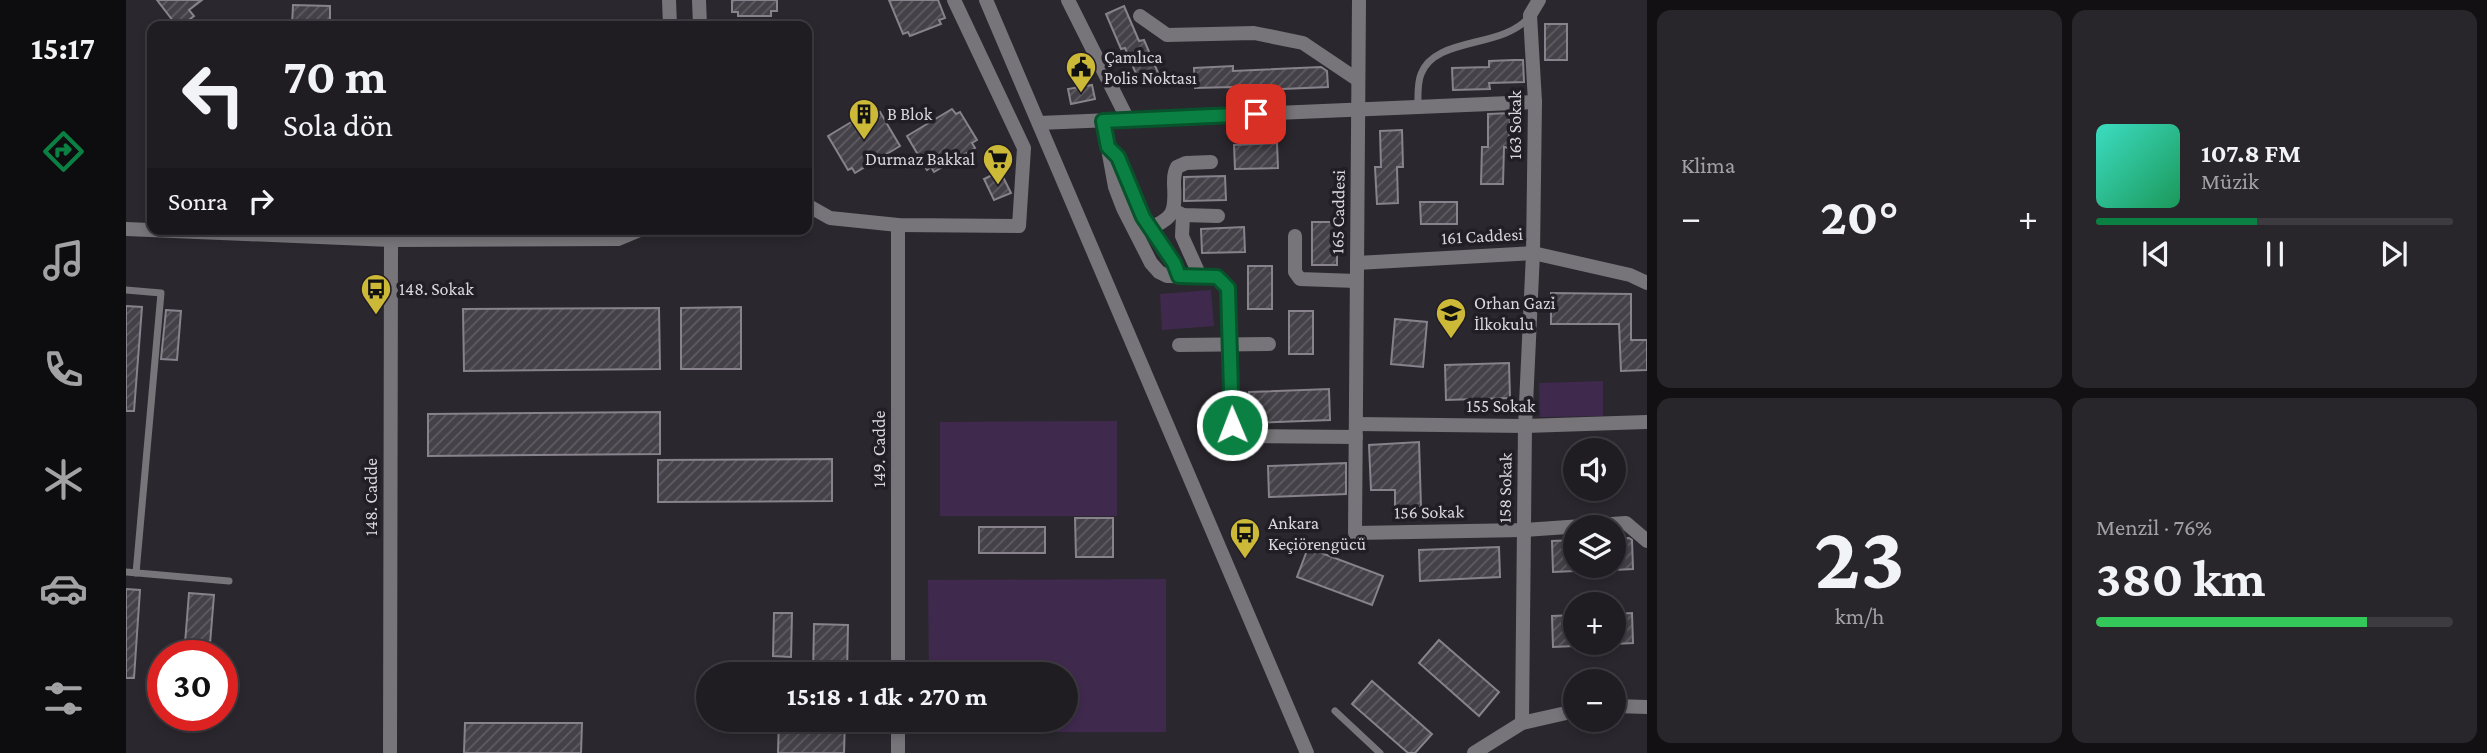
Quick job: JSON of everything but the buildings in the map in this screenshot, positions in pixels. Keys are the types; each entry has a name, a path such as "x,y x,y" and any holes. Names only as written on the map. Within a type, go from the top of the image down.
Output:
{"street":[{"path":"669,0 670,21"},
{"path":"699,0 700,21"},
{"path":"812,208 830,218 898,225 1019,226 1024,148 954,0"},
{"path":"986,0 1307,753"},
{"path":"1068,0 1128,120"},
{"name":"165 Caddesi","path":"1356,430 1359,0"},
{"path":"1530,15 1539,0"},
{"name":"163 Sokak","path":"1530,15 1535,102 1533,253"},
{"path":"1140,16 1167,35 1254,33 1303,43 1358,80"},
{"path":"1039,123 1535,102"},
{"path":"1103,121 1115,187 1135,235 1154,268 1163,274 1217,277 1228,288 1230,345"},
{"path":"1108,147 1118,157 1149,228 1174,263 1179,276"},
{"path":"1200,276 1182,236 1174,170 1186,163 1211,162"},
{"path":"1135,235 1179,213 1218,216"},
{"name":"149. Cadde","path":"898,225 898,662"},
{"path":"126,229 147,230"},
{"path":"271,235 391,240 618,239 628,235"},
{"path":"1295,236 1295,272 1300,279 1356,281"},
{"name":"148. Cadde","path":"390,753 391,240"},
{"name":"161 Caddesi","path":"1357,263 1533,253 1630,275 1647,284"},
{"name":"158 Sokak","path":"1522,723 1525,426 1533,253"},
{"path":"1179,345 1269,344"},
{"name":"155 Sokak","path":"1230,345 1232,425 1236,433 1246,436 1356,430 1647,422"},
{"name":"156 Sokak","path":"1356,430 1355,533 1524,530 1626,523 1647,541"},
{"path":"1626,706 1647,707"},
{"path":"1474,753 1522,723 1563,714"},
{"path":"898,732 898,753"}],"lane":[{"path":"1418,107 1420,76 1431,59 1443,52 1510,32 1523,24 1530,15"},
{"path":"126,290 161,293 136,573"},
{"path":"126,572 229,581"},
{"path":"1335,710 1380,753"}],"shaded area":[{"path":"1211,290 1214,326 1162,330 1160,294"},
{"path":"1603,381 1603,416 1540,417 1539,383"},
{"path":"1117,421 1117,516 940,516 940,422"},
{"path":"1166,579 1166,732 1078,732 1078,662 929,662 928,580"}],"place":[{"name":"Çamlıca Polis Noktası","path":"1081,94"},
{"name":"B Blok","path":"864,141"},
{"name":"Durmaz Bakkal","path":"998,186"},
{"name":"148. Sokak","path":"376,316"},
{"name":"Orhan Gazi İlkokulu","path":"1451,340"},
{"name":"Ankara Keçiörengücü","path":"1245,560"}],"route":[{"path":"1232,425 1228,288 1222,279 1212,275 1179,276 1174,263 1143,217 1118,157 1108,147 1103,121 1256,114"}]}
